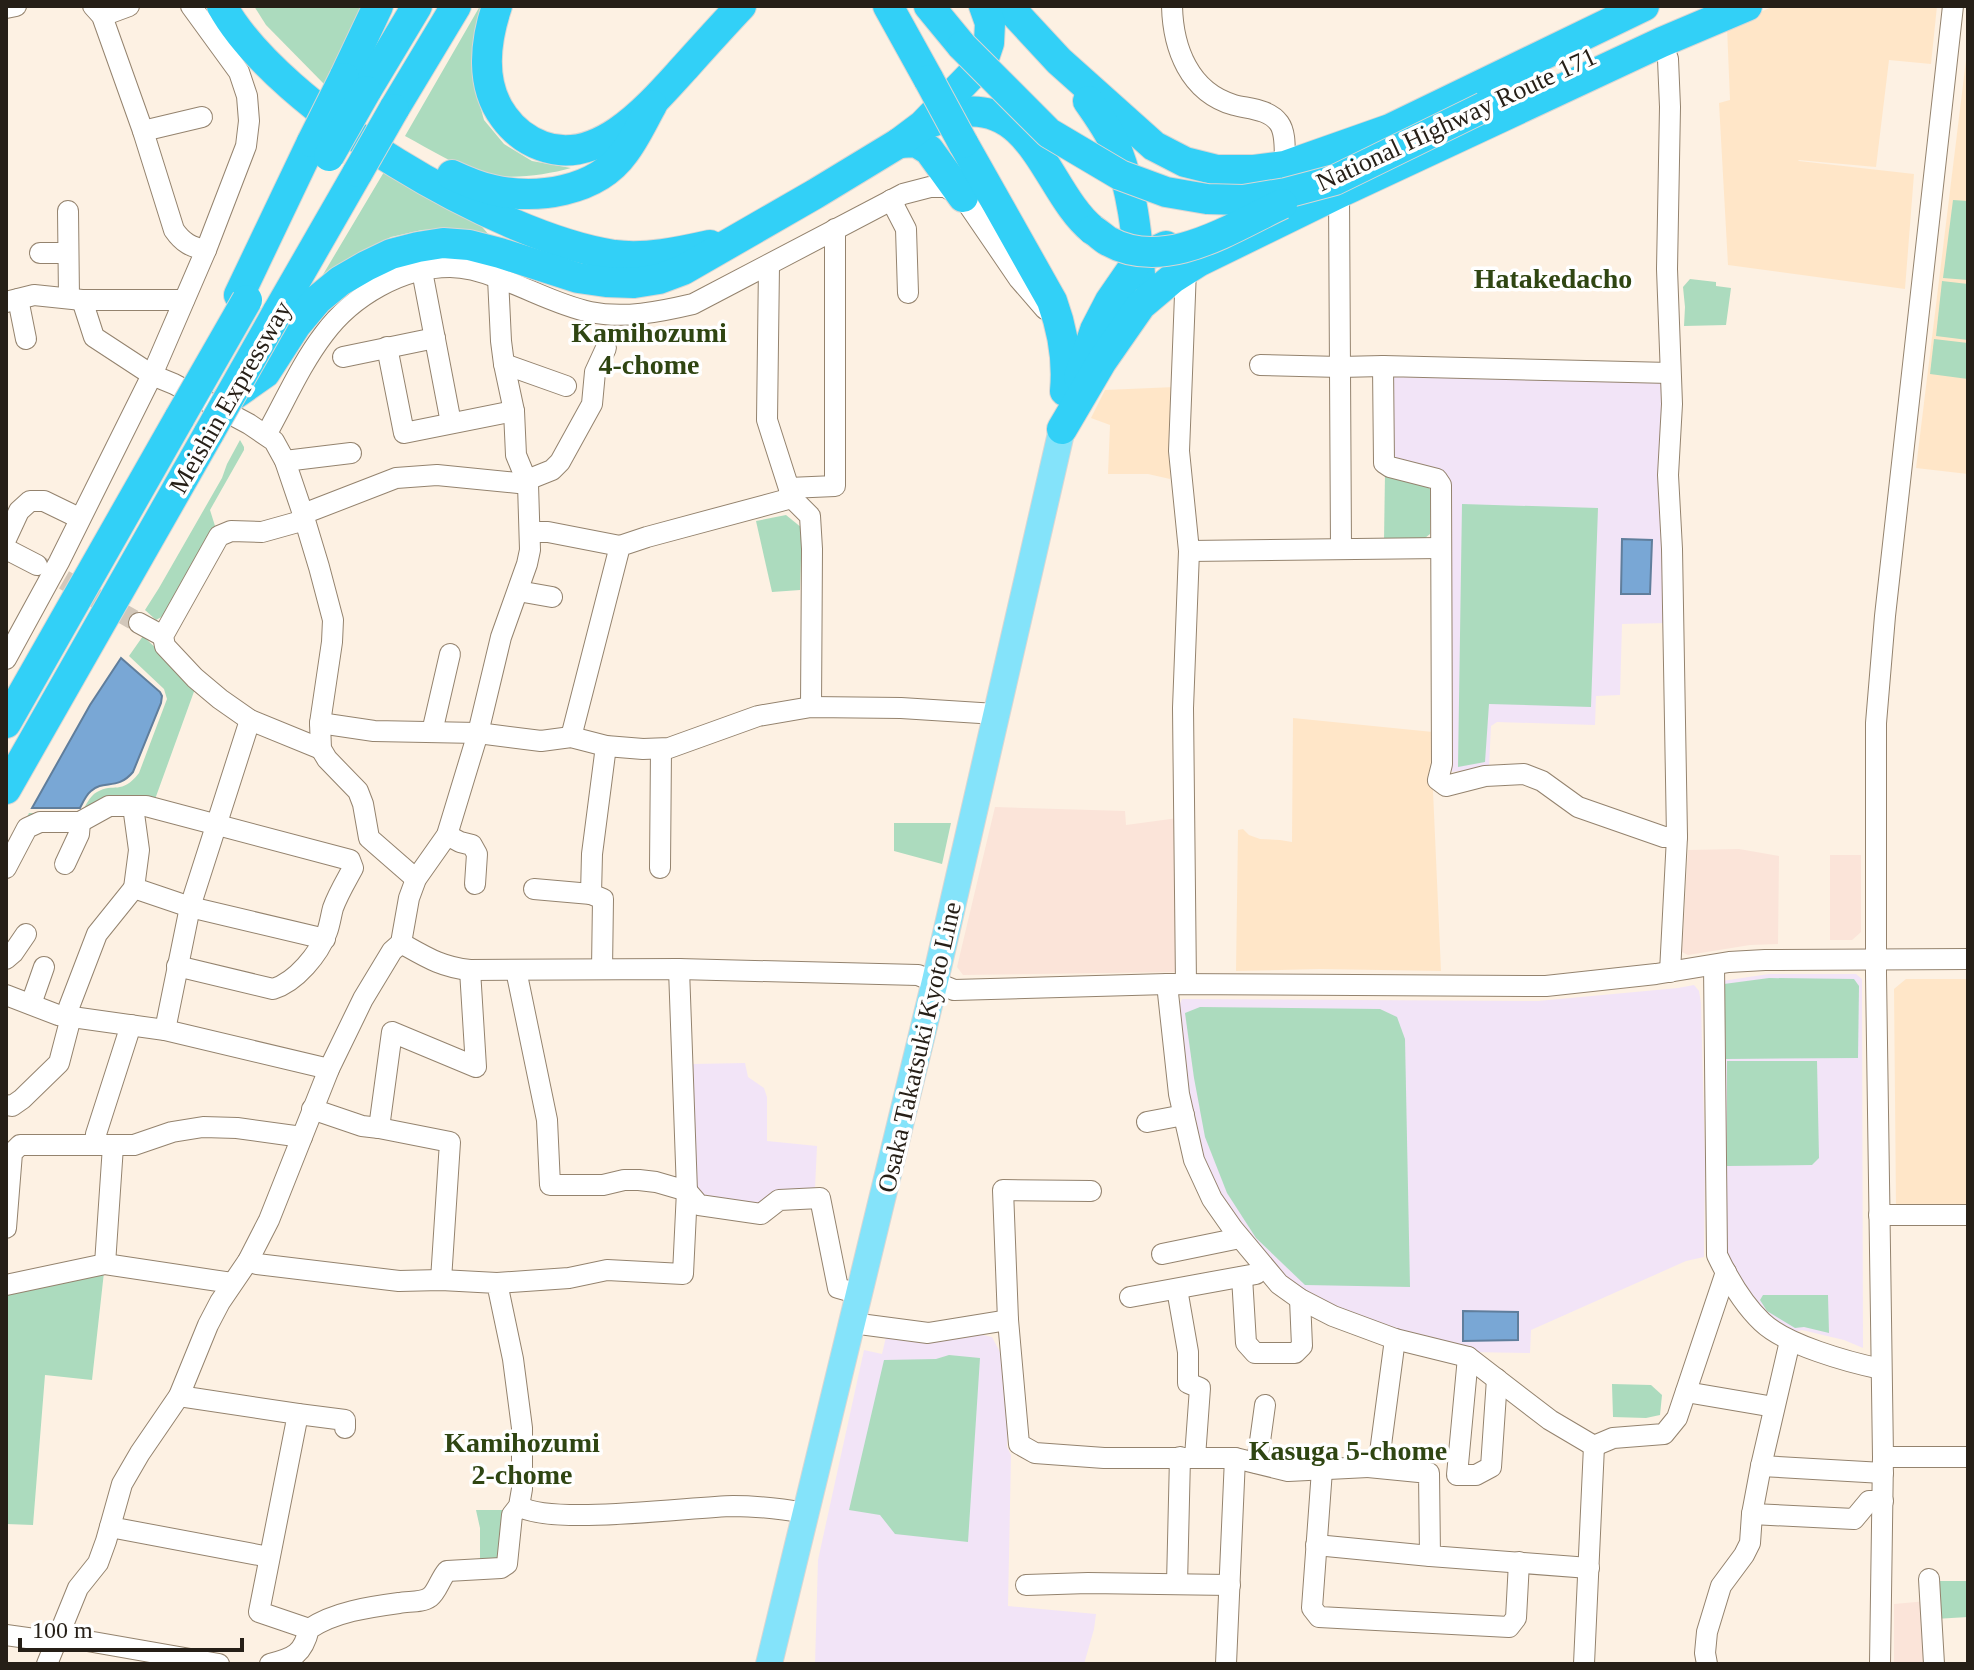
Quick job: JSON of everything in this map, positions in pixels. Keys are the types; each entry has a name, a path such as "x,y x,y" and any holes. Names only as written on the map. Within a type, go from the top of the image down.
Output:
{"highway":[{"path":"222,6 232,24 254,50 306,99 380,153 450,194 515,224 554,240 618,255 662,254 740,239"},
{"path":"240,6 262,36 321,92 410,154 441,171 493,190 543,193 588,182 608,170 623,155 652,105"},
{"path":"355,84 378,6"},
{"name":"Meishin Expressway","path":"6,723 183,412 355,84 417,6"},
{"name":"Meishin Expressway","path":"6,789 228,399 286,319 358,172 456,6"},
{"path":"497,6 486,63 498,110 512,128 530,141 566,151 603,141 652,105 741,6"},
{"path":"888,6 1052,301 1060,321 1066,353 1062,429"},
{"name":"National Highway Route 171","path":"929,6 962,46 1049,133 1120,175 1166,192 1207,199 1243,200 1337,187 1484,107 1660,25 1709,6"},
{"path":"911,134 982,64 989,43 990,23 984,6"},
{"name":"National Highway Route 171","path":"1008,6 1059,61 1154,146 1185,162 1217,170 1285,166 1390,129 1594,18 1644,6"},
{"path":"286,319 366,266 391,254 443,243 469,245 500,253 578,278 634,283 659,279 683,270 740,239 911,134 964,112 990,113 1015,126 1033,146 1066,199 1087,224 1108,241 1132,249 1162,252 1182,248 1337,187 1747,6"},
{"path":"1059,61 1103,122 1117,149 1133,210 1141,305"},
{"path":"1062,429 1095,330 1110,301 1139,259 1311,175 1390,129"},
{"path":"911,134 916,142 929,150 963,197"},
{"path":"1062,429 1102,361 1141,305 1186,269 1337,187"}],"main road":[{"name":"Osaka Takatsuki Kyoto Line","path":"769,1664 935,981 1062,429"}],"street":[{"path":"6,8 16,6"},
{"path":"129,6 97,11 143,131 174,230 180,240 191,247 206,250"},
{"path":"6,659 59,562 152,375 206,250 246,146 249,121 247,96 239,72 191,6"},
{"path":"1172,6 1173,31 1185,67 1202,88 1217,98 1265,112 1277,119 1283,129 1285,166"},
{"path":"1880,1664 1883,1465 1876,960 1878,708 1953,6"},
{"path":"1662,42 1668,59 1670,107 1667,269 1672,404 1668,475 1677,837 1670,972"},
{"path":"143,131 202,117"},
{"path":"266,435 325,332 351,304 384,283 422,271 450,267 498,278 590,312 624,315 659,312 693,304 903,194 930,187 945,187 963,197 1019,279 1053,319 1062,336"},
{"path":"1337,187 1341,549"},
{"path":"891,200 906,229 908,293"},
{"path":"68,211 67,253 76,299 94,337 152,375 186,390 266,435 274,441 285,461 333,620 320,723 321,749 358,791 369,838 416,879"},
{"path":"531,532 548,532 620,546 790,493 835,486 842,310 835,229"},
{"path":"40,253 67,253"},
{"path":"769,265 767,420 790,493 810,516 811,707"},
{"path":"1186,269 1179,451 1189,551 1176,984 1179,1094 1194,1160 1212,1199 1279,1284 1333,1316 1395,1339 1468,1357 1550,1420 1594,1446"},
{"path":"422,271 451,423"},
{"path":"47,1664 78,1588 98,1563 122,1484 179,1396 208,1325 248,1261 274,1209 329,1069 363,999 392,951 401,943 409,898 416,879 447,835 478,733 496,656 527,564 531,532 527,482 516,455 514,411 504,364 498,278"},
{"path":"26,339 12,300 34,295 76,299 184,300"},
{"path":"343,357 435,338"},
{"path":"387,347 404,433 514,411"},
{"path":"321,749 250,720 195,678 165,646 163,636 219,536 231,531 262,532 396,478 437,475 527,482 552,470 560,462 592,404 595,372 606,348"},
{"path":"504,364 566,386"},
{"path":"1260,365 1670,373"},
{"path":"1383,366 1384,463 1437,479 1441,485 1442,764 1438,780 1446,786 1485,776 1524,774 1542,781 1578,807 1664,837 1677,837"},
{"path":"285,461 351,453"},
{"path":"6,539 19,511 30,501 44,501 79,518"},
{"path":"571,737 620,546"},
{"path":"1189,551 1441,548"},
{"path":"6,549 37,565"},
{"path":"518,591 552,597"},
{"path":"139,623 163,636"},
{"path":"432,732 450,654"},
{"path":"320,723 374,731 478,733 541,741 571,737 606,746 661,749 758,716 811,707 901,708 996,714"},
{"path":"165,1030 190,907 250,720"},
{"path":"591,894 592,854 606,746"},
{"path":"660,868 661,749"},
{"path":"6,868 27,828 33,824 80,822 109,806 146,806 350,860 353,868 333,908 325,939 305,966 280,987 273,989 177,966"},
{"path":"6,1105 12,1106 22,1099 59,1063 71,1017 69,1007 97,934 134,888 139,850 133,806"},
{"path":"65,864 79,834 80,822"},
{"path":"447,835 472,845 477,854 475,884"},
{"path":"134,888 190,907 325,939"},
{"path":"534,889 591,894 603,899 602,969"},
{"path":"6,959 26,934"},
{"path":"401,943 438,963 470,970 679,969 918,975 954,990 1176,984 1546,986 1765,960 1968,959"},
{"path":"1714,965 1717,1255 1744,1301 1762,1323 1790,1341 1881,1369"},
{"path":"31,1004 44,967"},
{"path":"248,1261 399,1281 497,1283 569,1278 607,1270 683,1274 687,1191 679,969"},
{"path":"379,1128 392,1032 476,1067 470,970"},
{"path":"516,970 547,1120 550,1185 603,1185 639,1180 687,1191 699,1205 761,1214 779,1200 820,1198 838,1288 859,1294"},
{"path":"6,995 58,1015 165,1030 329,1069"},
{"path":"105,1264 104,1146 96,1134 131,1025"},
{"path":"312,1109 362,1126 450,1142 441,1280"},
{"path":"1147,1122 1184,1115"},
{"path":"6,1228 12,1153 20,1145 134,1145 172,1132 203,1127 237,1128 302,1137"},
{"path":"1091,1191 1003,1190 1008,1320 1019,1444 1035,1453 1104,1458 1235,1458 1288,1471 1368,1467 1429,1473 1430,1556"},
{"path":"1879,1215 1968,1215"},
{"path":"1162,1254 1240,1238"},
{"path":"6,1285 105,1264 232,1283"},
{"path":"1130,1297 1269,1272"},
{"path":"1594,1446 1613,1438 1664,1434 1677,1418 1726,1272"},
{"path":"1242,1277 1246,1343 1255,1353 1295,1353 1302,1346 1300,1299"},
{"path":"270,1664 292,1657 301,1650 309,1629 324,1619 425,1600 433,1596 447,1571 501,1568 507,1564 512,1515 519,1506 522,1489 522,1428 513,1359 497,1283"},
{"path":"1177,1289 1188,1352 1188,1383 1200,1388 1188,1457 1177,1584"},
{"path":"852,1323 928,1333 1008,1320"},
{"path":"1368,1467 1379,1460 1395,1339"},
{"path":"1707,1664 1706,1645 1721,1586 1750,1543 1761,1466 1790,1341"},
{"path":"1468,1357 1457,1475 1476,1475 1491,1467 1497,1379"},
{"path":"1686,1392 1774,1407"},
{"path":"179,1396 345,1420 345,1428"},
{"path":"1257,1463 1265,1405"},
{"path":"298,1414 259,1612 309,1629"},
{"path":"1584,1664 1594,1446"},
{"path":"1761,1466 1883,1465 1929,1455 1968,1457"},
{"path":"1226,1664 1235,1458"},
{"path":"1322,1470 1312,1608 1319,1617 1509,1627 1516,1618 1519,1562"},
{"path":"1752,1514 1854,1519 1869,1501 1883,1501"},
{"path":"519,1506 526,1511 546,1514 589,1515 733,1506 806,1513"},
{"path":"110,1527 269,1557"},
{"path":"1316,1545 1589,1568"},
{"path":"1929,1579 1934,1664"},
{"path":"1026,1585 1230,1585"},
{"path":"6,1635 56,1642 76,1639 176,1661 219,1664"}],"shaded area":[{"path":"1774,6 1937,6 1931,64 1889,60 1876,167 1798,160 1914,174 1905,289 1728,265 1719,103 1730,100 1727,27"},
{"path":"1968,44 1968,474 1916,468"},
{"path":"1389,375 1660,377 1666,386 1666,623 1622,624 1620,695 1596,696 1595,725 1497,722 1491,726 1489,767 1452,772 1444,482 1390,459"},
{"path":"1175,387 1170,479 1148,474 1108,474 1110,425 1091,418 1105,390"},
{"path":"1293,718 1433,732 1439,754 1433,791 1441,971 1236,971 1238,830 1243,829 1260,839 1292,842"},
{"path":"995,807 1125,811 1126,825 1178,818 1181,972 963,975 957,967"},
{"path":"1739,849 1779,856 1778,944 1750,945 1688,955 1682,952 1688,850"},
{"path":"1830,855 1861,855 1861,932 1852,940 1830,940"},
{"path":"1769,974 1856,974 1862,979 1863,1348 1802,1330 1794,1332 1765,1314 1750,1300 1727,1253 1722,981"},
{"path":"1906,979 1968,979 1968,1210 1896,1206 1894,989"},
{"path":"1694,985 1699,991 1701,1003 1704,1257 1686,1261 1531,1330 1530,1353 1469,1352 1327,1308 1293,1287 1219,1197 1199,1153 1187,1093 1178,1009 1182,999 1538,1001"},
{"path":"745,1063 748,1077 764,1088 767,1097 767,1141 817,1146 815,1188 809,1193 758,1208 697,1195 693,1064"},
{"path":"973,1333 992,1337 1001,1354 1008,1417 1007,1447 1011,1455 1008,1606 1096,1614 1084,1664 815,1664 818,1560 864,1350 882,1354 886,1337 923,1343"},
{"path":"1927,1601 1930,1664 1894,1664 1894,1604"}],"green space":[{"path":"254,6 365,6 326,86 266,25"},
{"path":"480,6 489,6 474,53 474,84 484,120 504,144 532,161 571,168 528,176 484,174 405,136"},
{"path":"384,172 478,222 489,235 454,228 422,230 391,237 349,258 318,283"},
{"path":"1953,200 1968,201 1968,280 1943,278"},
{"path":"1690,279 1716,282 1716,286 1731,288 1726,325 1684,326 1683,287"},
{"path":"1942,281 1968,284 1968,340 1936,336"},
{"path":"1934,339 1968,343 1968,379 1930,374"},
{"path":"240,440 244,450 210,510 215,526 165,615 156,620 145,610 222,478"},
{"path":"1385,474 1424,483 1431,490 1430,534 1420,542 1384,541"},
{"path":"1462,504 1598,508 1591,707 1489,704 1485,762 1458,767"},
{"path":"786,515 802,528 800,590 772,592 756,521"},
{"path":"143,636 196,686 154,802 80,817 27,817 29,813 80,813 94,794 127,784 139,773 167,699 164,689 129,656"},
{"path":"894,823 951,823 942,864 894,851"},
{"path":"1769,978 1854,979 1859,986 1858,1058 1726,1059 1724,984"},
{"path":"1200,1007 1380,1009 1397,1017 1405,1039 1410,1287 1305,1285 1256,1238 1227,1193 1205,1137 1185,1013"},
{"path":"1727,1061 1817,1061 1819,1158 1812,1165 1727,1166"},
{"path":"104,1272 92,1380 45,1375 33,1525 6,1524 6,1293"},
{"path":"1763,1295 1828,1295 1829,1333 1795,1328 1767,1311 1760,1300"},
{"path":"949,1355 980,1358 968,1542 895,1534 880,1515 849,1510 884,1360 936,1359"},
{"path":"1612,1384 1651,1385 1662,1395 1660,1415 1646,1418 1613,1417"},
{"path":"476,1510 509,1510 503,1559 480,1565 480,1528"},
{"path":"1933,1581 1968,1581 1968,1617 1935,1619"}],"water":[{"path":"1622,539 1652,540 1650,594 1621,594"},
{"path":"121,658 162,696 133,772 122,781 96,788 88,794 80,808 32,808 90,705"},
{"path":"1463,1311 1518,1312 1518,1340 1463,1341"}],"tunnel":[{"path":"38,565 139,623"}],"district":[{"name":"Hatakedacho","path":"1553,278"},
{"name":"Kamihozumi 4-chome","path":"649,348"},
{"name":"Kasuga 5-chome","path":"1348,1450"},
{"name":"Kamihozumi 2-chome","path":"522,1458"}]}
